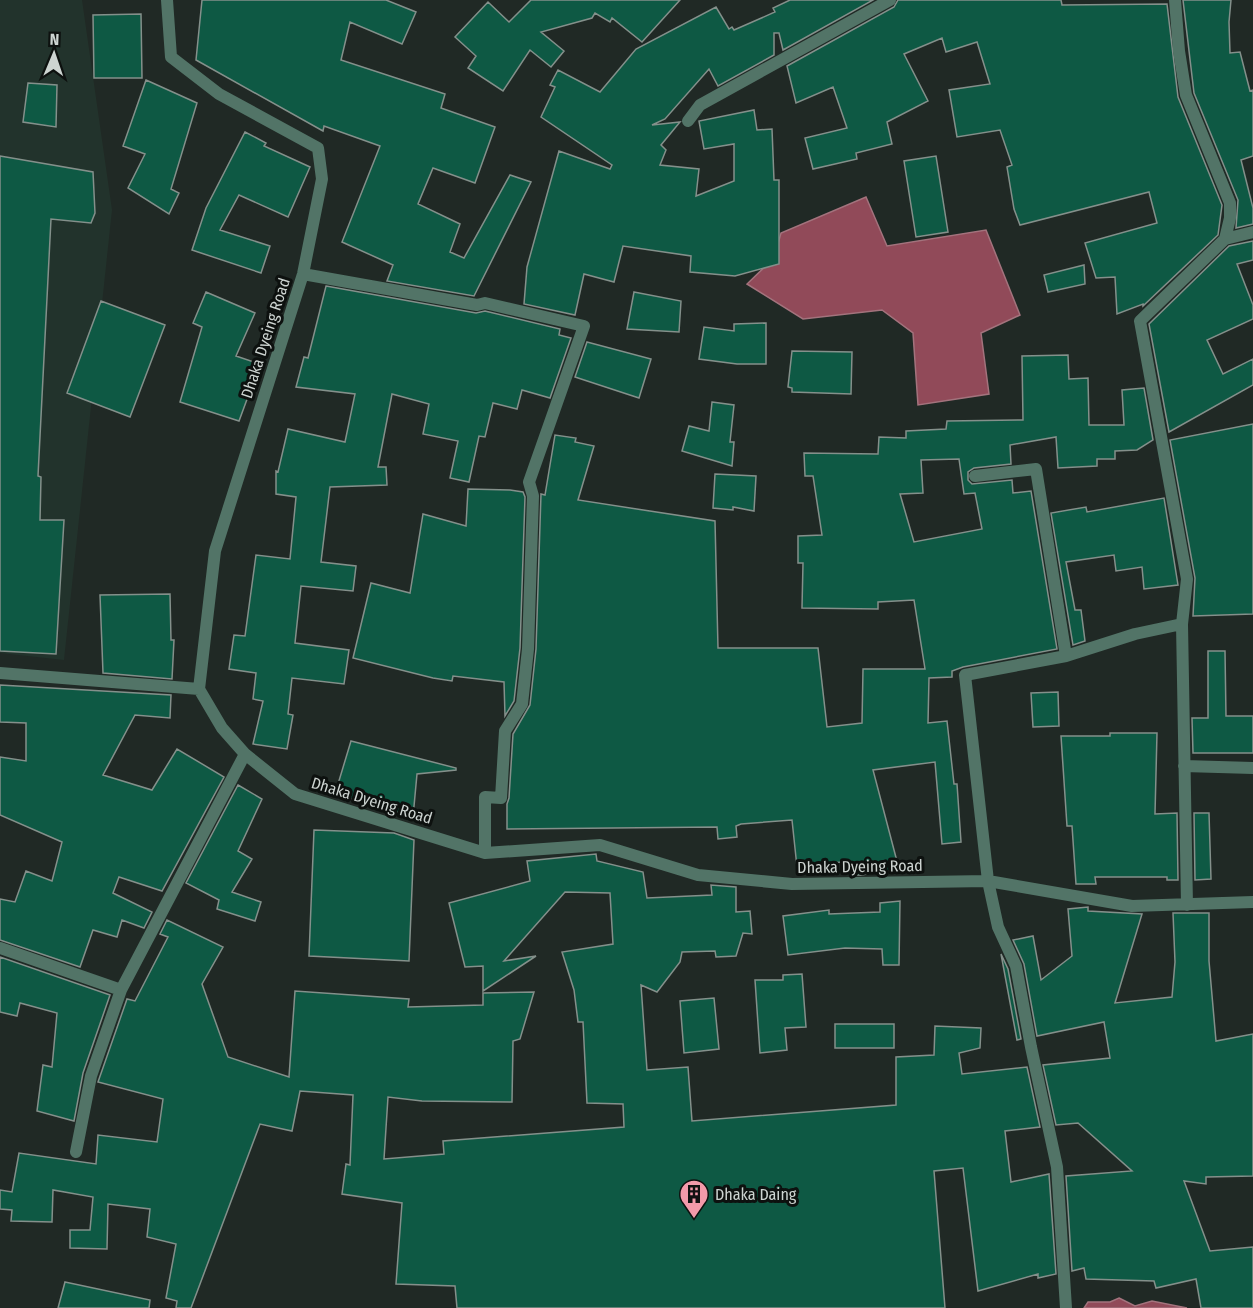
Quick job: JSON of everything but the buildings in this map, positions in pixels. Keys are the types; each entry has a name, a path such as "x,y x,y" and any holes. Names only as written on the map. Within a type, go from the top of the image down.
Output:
{"street":[{"name":"Dhaka Dyeing Road","path":"166,0 171,57 219,94 318,148 322,179 303,274 215,551 199,689 222,728 245,754 295,794 485,854 600,845 698,875 792,884 988,881 1132,906 1253,902"},
{"path":"688,121 700,105 890,0"},
{"path":"1175,0 1179,51 1186,94 1230,203 1225,239"},
{"path":"1187,905 1182,624 1187,579 1140,321 1225,239 1253,232"},
{"path":"303,274 477,305 485,303 584,326 529,482 532,496 528,637 522,704 505,731 501,798 485,797 485,854"},
{"path":"975,476 1036,469 1066,656"},
{"path":"1066,1308 1057,1167 1016,966 998,927 988,881 965,675 1066,656 1135,634 1182,624"},
{"path":"0,673 199,689"},
{"path":"75,1152 91,1076 121,990 245,754"},
{"path":"1184,766 1253,768"},
{"path":"0,948 121,990"}],"shaded area":[{"path":"0,0 82,0 112,210 64,660 0,653"},
{"path":"866,197 887,246 986,230 1020,315 981,333 989,394 918,405 913,333 882,310 803,319 747,284 774,258 781,233"},
{"path":"1119,1298 1135,1306 1152,1301 1187,1308 1084,1308 1088,1302 1110,1302"}],"place":[{"name":"Dhaka Daing","path":"694,1220"}]}
